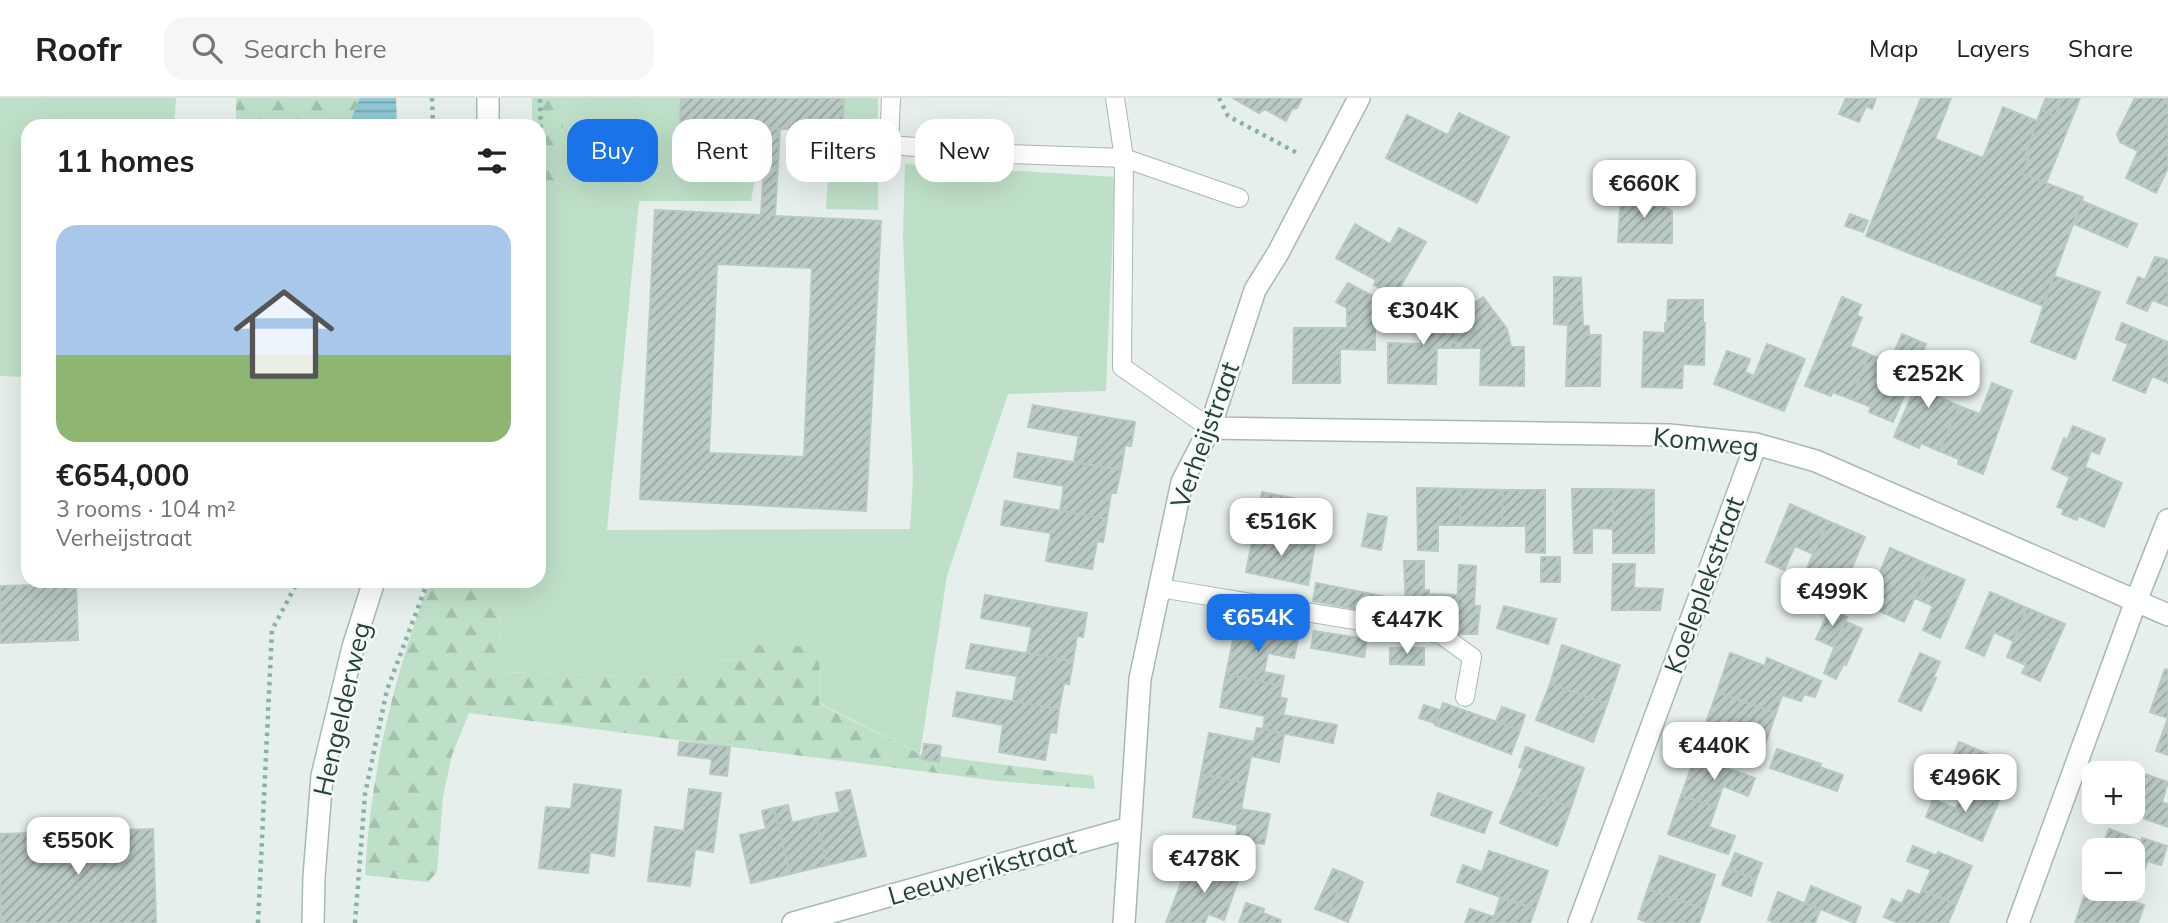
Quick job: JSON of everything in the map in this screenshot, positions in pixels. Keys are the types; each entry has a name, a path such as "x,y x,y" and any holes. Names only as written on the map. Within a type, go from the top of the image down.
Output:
{"street":[{"path":"488,98 488,119"},
{"name":"Verheijstraat","path":"1124,923 1140,679 1182,482 1210,428 1255,290 1278,253 1359,98"},
{"name":"Komweg","path":"1210,428 1668,435 1756,444 1816,461 2168,614"},
{"name":"Koeleplekstraat","path":"1579,923 1756,444"},
{"path":"2018,923 2168,520"},
{"name":"Hengelderweg","path":"313,923 322,776 353,647 372,588"},
{"name":"Leeuwerikstraat","path":"793,923 1129,828"}],"lane":[{"path":"891,98 889,145 1010,154 1124,158 1239,198"},
{"path":"1115,98 1124,158 1122,367 1210,428"},
{"path":"1160,588 1440,634 1472,656 1465,697"}],"path":[{"path":"432,98 433,119"},
{"path":"540,98 541,119"},
{"path":"1219,98 1228,116 1323,166"},
{"path":"258,923 272,630 294,588"},
{"name":"Hengelderweg","path":"355,923 365,794 387,690 425,588"}],"green space":[{"path":"0,98 176,98 174,119 21,119 21,377 0,376"},
{"path":"236,98 360,98 351,119 236,119"},
{"path":"532,98 566,98 557,185 553,190 546,190 546,119 532,119"},
{"path":"566,98 683,98 742,119 672,119 672,182 754,182 751,201 639,201 607,530 910,529 913,479 903,237 905,164 915,165 915,182 1014,182 1014,171 1115,177 1106,391 1008,394 947,576 920,754 819,703 820,648 747,660 711,661 704,676 693,678 497,672 503,588 546,588 546,190 553,190 557,185"},
{"path":"842,98 878,98 878,119 835,119"},
{"path":"828,182 878,182 878,210 826,209"},
{"path":"427,588 503,588 497,672 693,678 704,676 711,661 747,660 749,645 820,647 819,704 920,754 1093,776 1095,789 998,781 469,713 452,755 443,797 437,872 428,882 365,875 378,763 395,689"}],"water":[{"path":"360,98 396,98 397,119 351,119"}],"building":[{"path":"681,98 844,98 843,119 786,119 786,129 772,128 772,119 680,119"},
{"path":"1233,98 1302,98 1286,121 1265,109 1259,113"},
{"path":"1846,98 1876,98 1872,109 1866,106 1859,122 1839,114"},
{"path":"1921,98 1951,98 1935,139 1983,158 2003,107 2037,121 2022,174 2083,197 2043,306 1866,236"},
{"path":"2046,98 2062,98 2055,116 2041,110"},
{"path":"2062,98 2080,98 2046,183 2022,174 2029,156 2025,156 2041,110 2055,116"},
{"path":"2135,98 2168,98 2168,168 2156,193 2126,178 2138,151 2120,142 2117,134"},
{"path":"1459,113 1509,137 1477,203 1386,158 1407,115 1448,135"},
{"path":"772,128 780,129 775,216 881,221 866,511 640,499 655,210 761,215 763,182 772,182","holes":["717,264 812,268 804,457 709,453"]},
{"path":"1630,188 1672,211 1672,243 1618,242 1621,195"},
{"path":"2082,201 2137,224 2127,247 2074,224"},
{"path":"1850,214 1868,221 1863,232 1845,226"},
{"path":"1355,224 1390,244 1399,228 1426,242 1395,296 1374,285 1376,280 1336,258"},
{"path":"2155,257 2168,260 2168,306 2152,300 2147,311 2127,303 2138,277 2145,280"},
{"path":"2054,276 2100,292 2075,359 2031,342"},
{"path":"1554,277 1581,278 1583,326 1589,326 1589,335 1601,335 1600,386 1566,386 1568,325 1554,324"},
{"path":"1348,283 1375,297 1375,350 1340,349 1340,383 1293,383 1294,328 1347,328 1347,308 1336,302"},
{"path":"1483,297 1507,329 1511,347 1524,347 1524,386 1480,385 1481,348 1456,348 1456,317 1463,318 1459,313"},
{"path":"1842,297 1861,305 1857,315 1862,318 1850,346 1869,354 1851,399 1832,392 1831,396 1805,386"},
{"path":"1668,300 1703,300 1704,365 1683,364 1682,388 1642,387 1644,332 1665,333"},
{"path":"1421,303 1453,305 1452,317 1456,317 1456,348 1437,348 1436,384 1388,383 1388,343 1421,344"},
{"path":"2122,323 2168,342 2168,383 2152,376 2145,393 2113,380 2128,344 2116,339"},
{"path":"1902,334 1926,344 1893,422 1869,412 1871,407 1851,399 1869,354 1890,363"},
{"path":"1767,344 1805,359 1784,411 1714,384 1727,351 1750,359 1745,372 1754,376"},
{"path":"1927,359 1950,370 1939,397 1959,406 1939,451 1921,443 1919,448 1894,437"},
{"path":"1992,383 2012,391 1983,474 1958,464 1959,459 1939,451 1959,406 1980,414"},
{"path":"1033,405 1135,422 1131,446 1125,445 1121,470 1074,462 1079,436 1028,427"},
{"path":"2073,426 2105,439 2099,454 2091,451 2085,467 2122,483 2104,527 2079,516 2077,520 2062,514 2064,509 2057,507 2070,477 2052,469 2064,438 2067,440"},
{"path":"1018,453 1121,470 1116,493 1111,493 1107,519 1060,511 1064,486 1014,477"},
{"path":"1417,488 1461,489 1460,525 1438,525 1438,551 1418,550"},
{"path":"1461,489 1503,490 1502,526 1460,525"},
{"path":"1572,489 1613,489 1613,529 1592,528 1592,553 1574,553"},
{"path":"1613,489 1654,490 1654,553 1613,553"},
{"path":"1503,490 1545,490 1545,553 1526,552 1526,526 1502,526"},
{"path":"1262,492 1323,504 1315,544 1254,532"},
{"path":"1005,501 1107,519 1103,542 1097,541 1092,569 1046,561 1051,533 1001,525"},
{"path":"1790,504 1828,521 1813,554 1795,546 1784,570 1766,562"},
{"path":"1368,514 1387,517 1381,550 1362,546"},
{"path":"1828,521 1865,537 1841,593 1803,577"},
{"path":"1254,532 1315,544 1308,585 1246,572"},
{"path":"1890,548 1929,565 1904,622 1866,605"},
{"path":"1541,557 1560,557 1560,582 1541,582"},
{"path":"1404,561 1424,561 1424,591 1429,590 1429,594 1458,595 1458,610 1406,608"},
{"path":"1613,564 1635,564 1634,588 1663,589 1660,610 1612,610"},
{"path":"1459,565 1476,566 1474,606 1480,606 1477,634 1456,634"},
{"path":"1929,565 1965,580 1940,638 1923,630 1933,606 1915,598"},
{"path":"1316,583 1392,598 1392,616 1313,601"},
{"path":"0,586 76,588 78,640 0,643"},
{"path":"1990,592 2027,608 2013,641 1994,632 1984,656 1966,648"},
{"path":"985,595 1087,613 1083,637 1077,636 1073,661 1027,653 1032,627 981,618"},
{"path":"1504,606 1556,619 1548,644 1497,628"},
{"path":"2027,608 2065,624 2040,681 2022,673 2026,665 2007,657"},
{"path":"1830,609 1847,617 1834,647 1816,639"},
{"path":"1845,621 1862,629 1846,665 1844,663 1836,679 1824,673"},
{"path":"1236,626 1298,639 1294,658 1268,653 1264,672 1284,676 1282,686 1226,674"},
{"path":"1314,631 1367,639 1364,657 1311,648"},
{"path":"971,644 1073,661 1069,684 1064,683 1059,709 1013,701 1017,676 966,668"},
{"path":"1562,645 1620,665 1607,704 1550,684"},
{"path":"1390,648 1424,648 1424,665 1390,664"},
{"path":"1730,653 1765,666 1767,658 1821,681 1815,697 1804,694 1801,701 1782,695 1776,713 1717,692"},
{"path":"1920,653 1940,662 1921,711 1899,701"},
{"path":"2165,669 2168,670 2168,718 2150,712"},
{"path":"1226,674 1282,686 1280,697 1287,699 1283,715 1337,725 1333,743 1257,728 1263,729 1265,716 1220,707"},
{"path":"1550,684 1607,704 1593,742 1536,720"},
{"path":"957,692 1059,709 1056,733 1050,732 1045,760 999,752 1003,725 953,716"},
{"path":"1717,692 1776,713 1763,750 1703,731"},
{"path":"1443,703 1520,730 1511,754 1435,725"},
{"path":"1424,705 1439,710 1435,723 1419,718"},
{"path":"1502,707 1525,715 1520,730 1496,721"},
{"path":"2168,718 2168,755 2156,751"},
{"path":"1257,728 1284,734 1279,762 1251,756 1246,783 1201,774 1209,733 1254,742"},
{"path":"680,742 730,747 727,776 710,774 712,759 678,755"},
{"path":"1959,742 2014,765 1998,803 1943,780"},
{"path":"924,744 941,746 939,762 922,759"},
{"path":"1526,747 1584,768 1571,807 1515,788 1523,768 1519,767"},
{"path":"1777,749 1821,764 1820,767 1843,775 1837,791 1770,768"},
{"path":"1695,757 1755,778 1748,796 1723,786 1716,807 1681,796"},
{"path":"1201,774 1246,783 1241,809 1270,814 1264,844 1235,839 1238,825 1193,817"},
{"path":"2145,774 2168,782 2162,802 2168,804 2168,827 2145,819"},
{"path":"574,784 621,790 614,856 590,852 588,873 539,868 546,807 571,809"},
{"path":"1515,788 1571,807 1557,846 1500,823"},
{"path":"689,789 721,793 713,852 695,849 690,886 648,881 655,827 684,831"},
{"path":"1964,789 1998,803 1982,841 1926,817 1933,799 1956,809"},
{"path":"850,790 866,856 827,865 816,817 840,812 836,793"},
{"path":"1438,793 1492,812 1484,833 1431,815"},
{"path":"1681,796 1716,807 1709,827 1735,836 1728,854 1668,834"},
{"path":"788,805 792,823 816,817 827,865 790,874 774,808"},
{"path":"774,808 790,874 751,883 740,835 766,829 762,811"},
{"path":"153,829 156,923 1,923 0,834"},
{"path":"2109,829 2133,838 2106,838"},
{"path":"2145,839 2167,846 2161,865 2148,861 2145,869"},
{"path":"1913,846 1937,856 1938,852 1972,866 1956,904 1922,890 1931,870 1907,861"},
{"path":"1489,851 1548,871 1535,909 1457,882 1463,865 1482,872"},
{"path":"1735,853 1762,863 1756,879 1729,869"},
{"path":"1660,856 1715,875 1704,909 1648,889"},
{"path":"1210,861 1241,872 1224,920 1208,914 1205,923 1166,923 1185,872 1204,878"},
{"path":"1333,869 1344,873 1329,914 1315,909"},
{"path":"1728,869 1756,879 1751,896 1722,885"},
{"path":"1344,873 1363,882 1348,922 1329,914"},
{"path":"1811,886 1861,907 1855,923 1805,903"},
{"path":"1648,889 1704,909 1699,923 1649,923 1638,919"},
{"path":"1908,890 1920,895 1922,890 1956,904 1948,923 1898,923 1884,917 1892,899 1902,904"},
{"path":"1778,892 1820,910 1815,923 1775,923 1768,920"},
{"path":"1500,898 1535,909 1530,923 1465,923 1470,909 1494,917"},
{"path":"2083,901 2133,901 2144,905 2138,923 2075,923"},
{"path":"1246,903 1264,909 1263,913 1281,920 1280,923 1239,923"}]}
